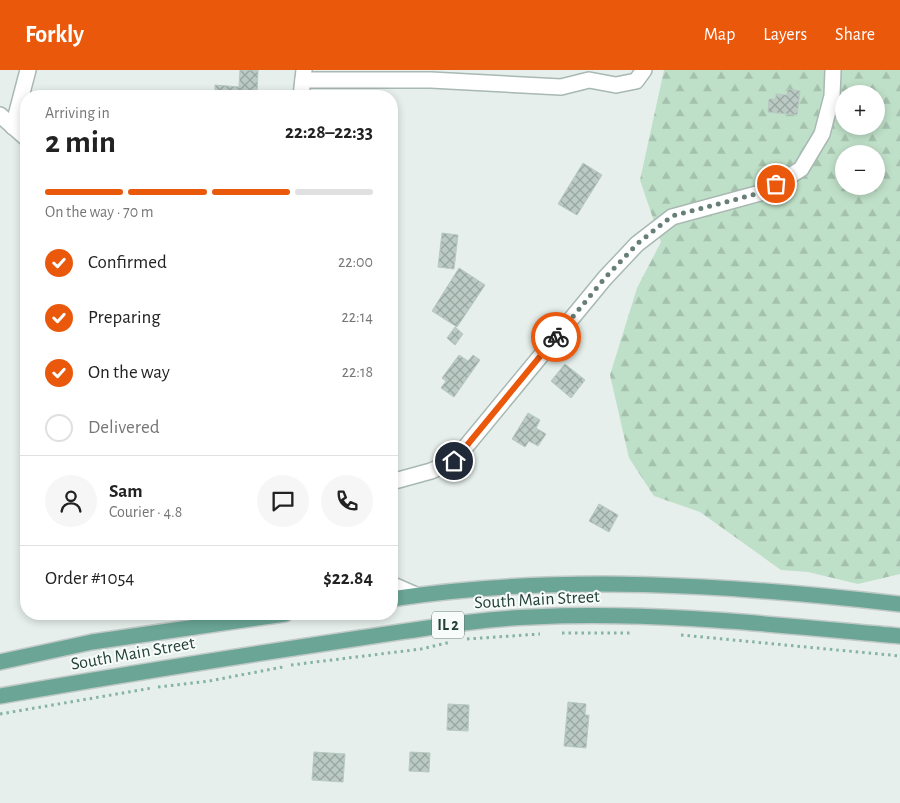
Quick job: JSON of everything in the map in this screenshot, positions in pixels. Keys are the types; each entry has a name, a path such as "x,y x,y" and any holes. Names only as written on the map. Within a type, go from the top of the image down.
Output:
{"main road":[{"name":"South Main Street","path":"398,598 501,586 638,583 725,587 900,604"},
{"name":"South Main Street","path":"0,696 189,664 468,622 529,617 594,614 710,619 900,636"},
{"name":"South Main Street","path":"0,662 111,639 243,620"}],"street":[{"path":"23,90 28,70"},
{"path":"302,90 304,75 561,87 590,75 616,85 636,81 644,70"},
{"path":"398,480 431,471 454,461 605,278 637,244 672,216 764,192 801,169 822,134 832,96 833,70"},
{"path":"14,127 20,103"},
{"path":"0,115 20,132"},
{"path":"398,587 416,595"}],"path":[{"path":"558,633 639,633"},
{"path":"0,714 160,686 208,681 286,666 421,648 448,642 542,634"},
{"path":"673,634 900,656"}],"green space":[{"path":"664,70 900,70 900,574 858,584 808,572 781,570 700,512 654,496 629,458 610,375 637,288 661,242 640,180"}],"building":[{"path":"240,70 258,70 257,90 215,90 215,85 239,87"},
{"path":"788,89 800,91 797,115 768,112 769,99 776,99 776,94 787,95"},
{"path":"583,163 602,175 577,215 558,204"},
{"path":"442,233 458,235 454,269 438,267"},
{"path":"459,268 485,285 457,327 432,311"},
{"path":"455,327 463,334 455,345 447,338"},
{"path":"459,355 468,361 473,355 480,360 454,397 441,388 446,381 442,378"},
{"path":"565,364 585,380 571,398 551,381"},
{"path":"528,413 540,420 536,428 546,434 538,446 529,441 525,447 512,439"},
{"path":"599,504 618,515 609,532 589,521"},
{"path":"568,702 586,704 585,715 589,715 586,748 564,746"},
{"path":"448,704 469,705 468,731 447,730"},
{"path":"314,752 345,754 343,782 312,780"},
{"path":"410,752 430,753 429,772 409,771"}],"way so far":[{"path":"556,337 605,278 637,244 672,216 764,192 776,184"}],"route":[{"path":"454,461 556,337"}]}
